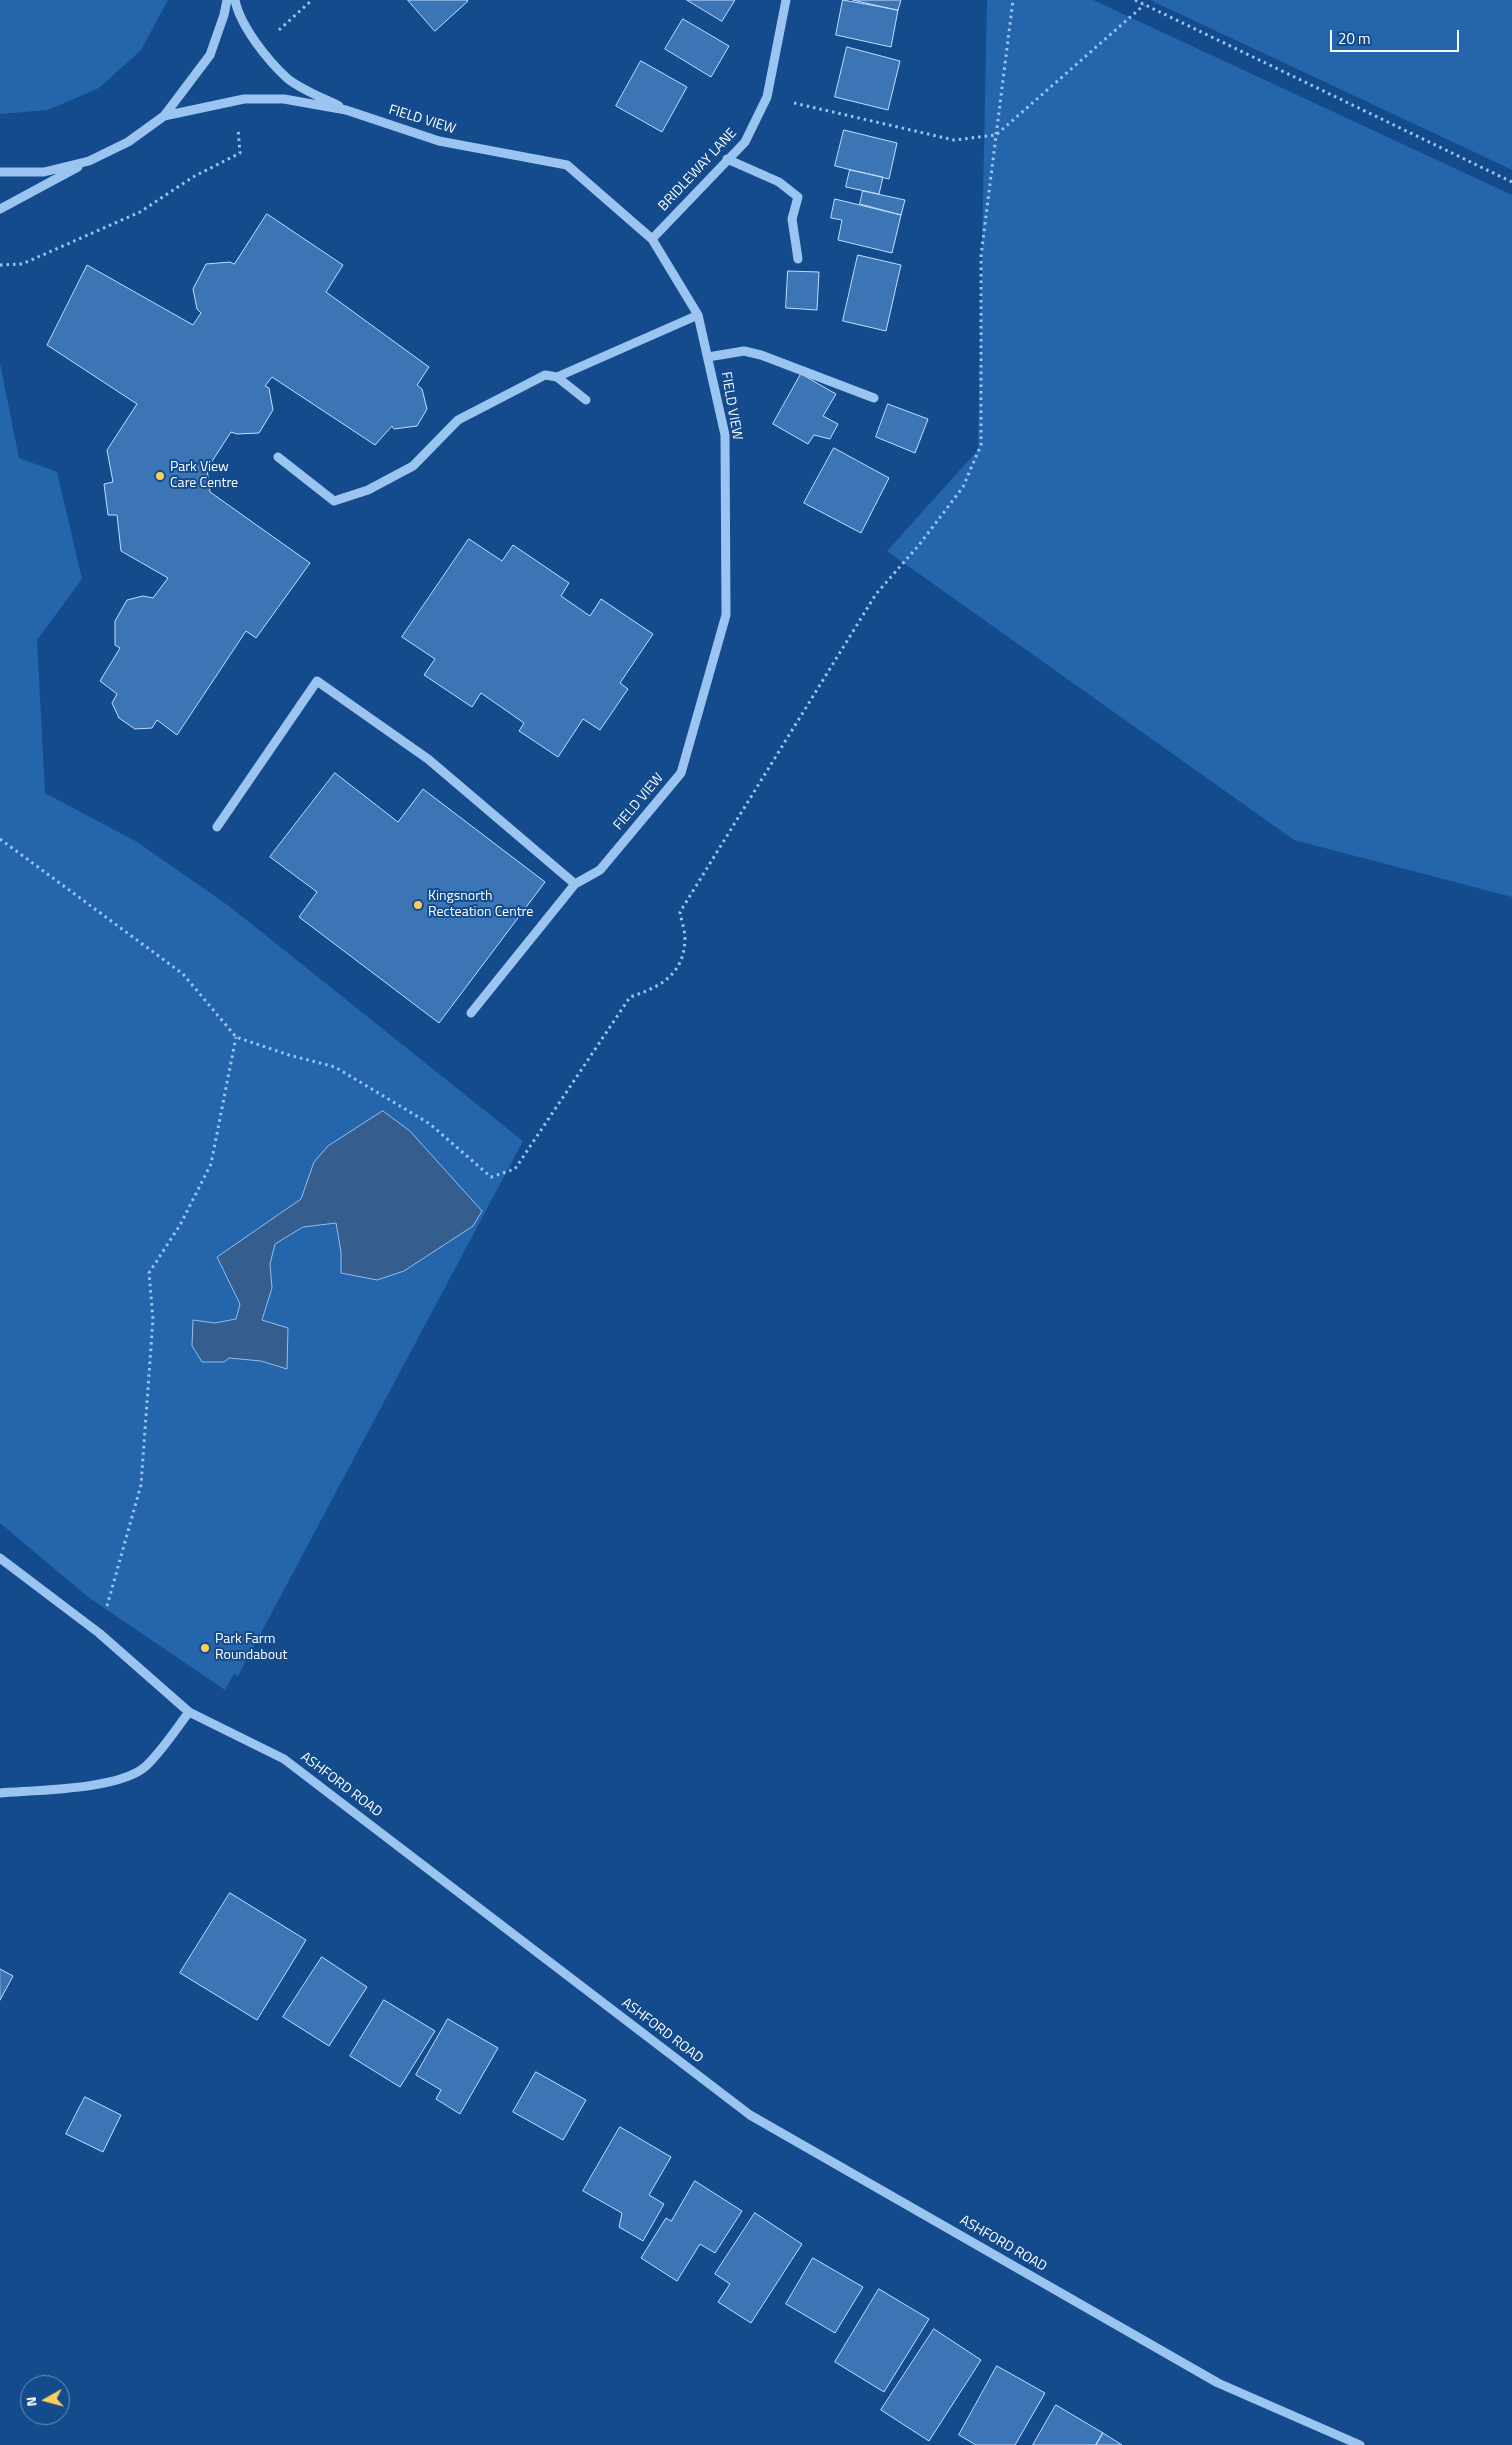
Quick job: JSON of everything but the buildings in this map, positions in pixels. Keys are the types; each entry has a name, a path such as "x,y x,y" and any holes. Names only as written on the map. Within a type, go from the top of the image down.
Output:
{"street":[{"path":"0,209 128,142 164,116 210,55 224,15 227,0"},
{"name":"FIELD VIEW","path":"235,0 238,13 261,48 289,80 346,110"},
{"name":"BRIDLEWAY LANE","path":"652,239 745,142 767,97 786,0"},
{"name":"FIELD VIEW","path":"164,116 244,99 284,99 346,110 439,141 567,165 652,239 698,315 725,435 726,615 681,773 600,870 574,884"},
{"path":"727,159 779,182 798,197 792,219 798,259"},
{"path":"0,172 44,172 89,161"},
{"path":"557,377 698,315"},
{"path":"708,357 744,351 761,354 874,398"},
{"path":"278,457 334,501 368,490 413,466 458,420 545,375 557,377 586,400"},
{"path":"217,826 317,681 428,759 574,884 471,1013"},
{"name":"ASHFORD ROAD","path":"0,1558 99,1633 189,1712 284,1759 750,2115 1218,2382 1360,2445"},
{"path":"0,1793 101,1784 128,1777 146,1767 189,1712"}],"path":[{"path":"261,48 312,0"},
{"path":"0,839 183,974 236,1037 289,1055 335,1067 430,1124 491,1177 516,1169 630,997 656,988 678,968 685,939 680,912 876,594 919,545 963,487 981,445 981,256 1013,0"},
{"path":"1135,0 1512,182"},
{"path":"767,97 954,140 996,135 1144,5"},
{"path":"0,265 22,264 140,212 193,176 240,153"},
{"path":"99,1633 141,1486 153,1319 148,1273 180,1225 211,1164 236,1037"}],"shaded area":[{"path":"0,0 168,0 141,50 99,88 48,110 0,114"},
{"path":"987,0 1093,0 1512,195 1512,897 1294,840 887,551 978,450"},
{"path":"1150,0 1512,0 1512,170 1504,166"},
{"path":"0,363 19,458 57,472 82,579 37,640 45,793 137,842 229,906 523,1141 238,1676 234,1674 225,1690 88,1597 0,1523"},
{"path":"383,1111 410,1131 482,1211 473,1226 404,1271 377,1280 341,1273 341,1252 336,1223 303,1227 275,1244 270,1264 272,1288 262,1320 288,1328 287,1369 261,1361 229,1358 224,1362 202,1362 192,1346 193,1320 215,1323 236,1319 240,1304 217,1257 301,1199 314,1162 328,1146"}],"place":[{"name":"Park View Care Centre","path":"160,476"},
{"name":"Kingsnorth Recteation Centre","path":"418,905"},
{"name":"Park Farm Roundabout","path":"205,1648"}]}
